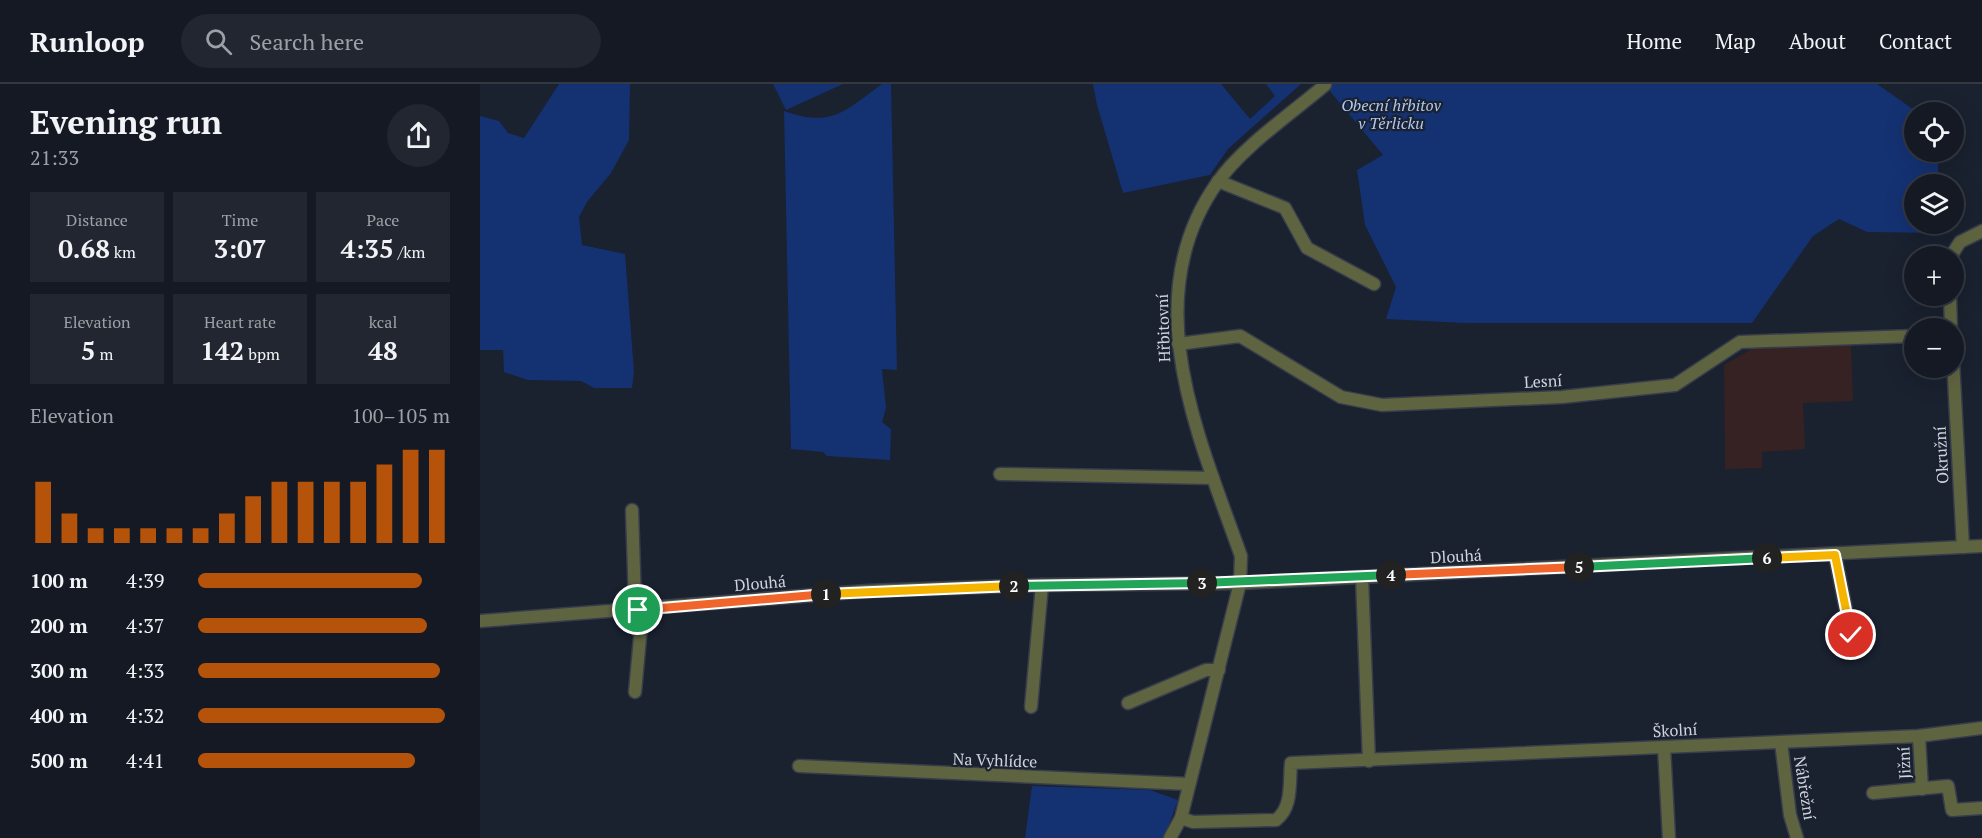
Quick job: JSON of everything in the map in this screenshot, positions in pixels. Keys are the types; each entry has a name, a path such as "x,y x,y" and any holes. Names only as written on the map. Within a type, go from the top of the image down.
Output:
{"street":[{"name":"Hřbitovní","path":"1240,583 1241,556 1181,372 1176,296 1185,249 1194,221 1218,181 1257,143 1325,85"},
{"path":"1218,181 1285,208 1307,248 1374,284"},
{"path":"1957,246 1960,242 1982,231"},
{"name":"Lesní","path":"1178,344 1240,336 1341,397 1382,405 1562,398 1675,385 1740,342 1904,336"},
{"name":"Okružní","path":"1954,378 1963,548"},
{"path":"1000,474 1214,478"},
{"path":"632,510 635,603 642,616 635,692"},
{"name":"Dlouhá","path":"480,621 867,591 1042,585 1240,583 1982,546"},
{"path":"1835,555 1851,635"},
{"path":"1362,577 1369,760"},
{"path":"1170,838 1181,818 1240,583"},
{"path":"1031,707 1042,585"},
{"path":"1128,703 1206,670 1219,670"},
{"name":"Školní","path":"1181,818 1192,822 1276,820 1288,806 1291,763 1919,736 1982,728"},
{"name":"Jižní","path":"1919,736 1922,789"},
{"name":"Nábřežní","path":"1781,742 1790,815 1797,838"},
{"path":"1664,747 1669,838"},
{"name":"Na Vyhlídce","path":"799,766 1189,784"},
{"name":"Jižní","path":"1872,794 1948,786 1952,810 1982,808"}],"shaded area":[{"path":"1851,344 1853,401 1803,403 1805,449 1762,452 1762,468 1725,469 1724,365 1757,346"}],"green space":[{"path":"559,84 630,84 629,140 611,173 587,202 579,217 582,245 625,254 634,372 632,388 594,388 581,381 528,380 504,372 503,350 480,350 480,116 499,121 508,133 524,138"},
{"path":"773,84 843,84 786,110"},
{"path":"882,84 891,84 897,370 882,369 886,408 882,422 891,429 890,460 827,456 823,452 791,449 784,111 814,118 837,114"},
{"path":"1093,84 1221,84 1250,119 1275,96 1266,84 1301,84 1228,149 1210,175 1123,193"},
{"name":"Obecní hřbitov v Těrlicku","path":"1324,84 1877,84 1904,103 1904,162 1938,162 1938,174 1904,174 1904,232 1867,232 1839,219 1813,236 1752,323 1465,323 1386,319 1396,287 1365,225 1357,170 1383,155"},
{"path":"1032,786 1150,790 1178,800 1164,838 1025,838"}],"route":[{"path":"638,610 867,591 1042,585 1240,583 1835,555 1851,635"}]}
